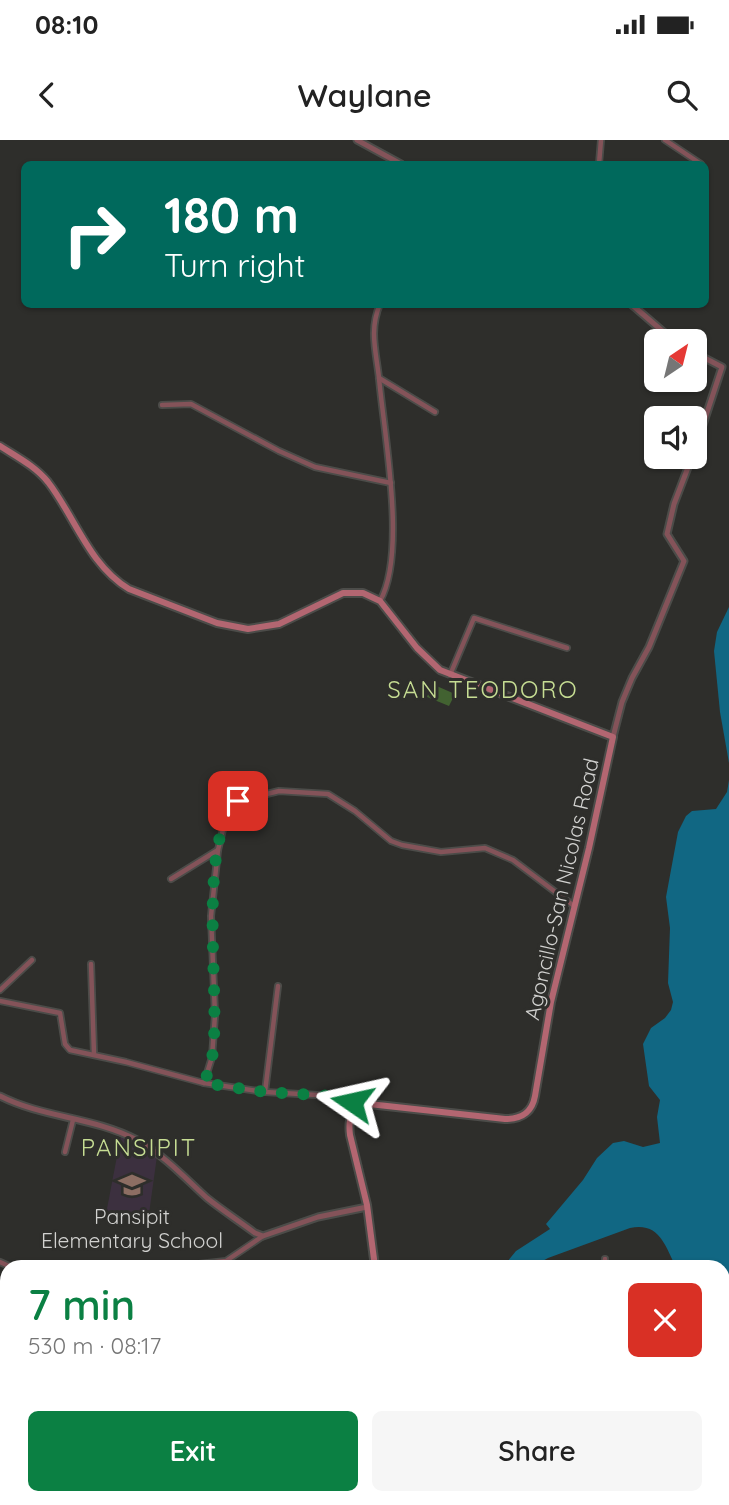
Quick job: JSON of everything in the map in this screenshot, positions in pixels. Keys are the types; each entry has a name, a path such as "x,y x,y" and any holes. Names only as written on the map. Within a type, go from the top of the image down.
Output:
{"main road":[{"path":"0,446 39,472 54,491 96,559 116,581 139,593 217,623 248,629 279,624 350,591 363,593 380,601"},
{"name":"Agoncillo-San Nicolas Road","path":"357,1107 377,1104 443,1114 505,1119 519,1117 531,1109 551,1002 613,737 440,670 424,657 380,601"},
{"path":"357,1107 351,1114 348,1126 367,1207 374,1260"}],"street":[{"path":"357,140 396,161"},
{"path":"599,161 601,140"},
{"path":"665,140 696,161"},
{"path":"378,308 373,320 391,483 392,534 388,588 380,601"},
{"path":"636,308 660,329"},
{"path":"707,360 722,368 707,413"},
{"path":"379,378 435,412"},
{"path":"162,405 191,404 315,467 391,483"},
{"path":"613,737 627,690 649,647 684,561 667,534 674,504 687,469"},
{"path":"450,675 474,618 567,649"},
{"path":"204,1083 212,1057 211,916 218,850 227,813 238,801 279,791 328,794 355,811 391,841 441,852 485,848 513,860 574,906"},
{"path":"171,879 218,850"},
{"path":"0,990 32,960"},
{"path":"91,964 94,1054"},
{"path":"265,1092 278,986"},
{"path":"0,1001 60,1013 65,1044 70,1049 204,1083 265,1092 335,1096 345,1098 357,1107"},
{"path":"0,1096 18,1106 96,1124 137,1141 174,1167 208,1199 262,1236"},
{"path":"65,1152 73,1120"},
{"path":"227,1260 262,1236 318,1217 367,1207"}],"shaded area":[{"name":"Pansipit Elementary School","path":"121,1135 157,1156 148,1221 106,1214"}],"green space":[{"path":"432,684 455,694 449,706 427,697"}],"water":[{"path":"729,607 729,763 720,712 714,651 717,632"},
{"path":"729,780 729,1260 673,1260 660,1237 655,1232 640,1227 630,1228 544,1260 509,1260 516,1251 550,1229 546,1224 583,1180 597,1158 613,1143 624,1141 643,1147 660,1143 657,1117 660,1100 649,1086 643,1044 651,1028 671,1010 673,1002 668,983 670,928 666,897 678,832 686,816 692,811 716,809 727,792"}],"place":[{"name":"Pansipit Elementary School","path":"132,1185"}],"district":[{"name":"SAN TEODORO","path":"483,689"},
{"name":"PANSIPIT","path":"139,1147"}],"route":[{"path":"238,801 227,813 218,850 211,916 215,1015 212,1057 204,1083 265,1092 335,1096 352,1102"}]}
